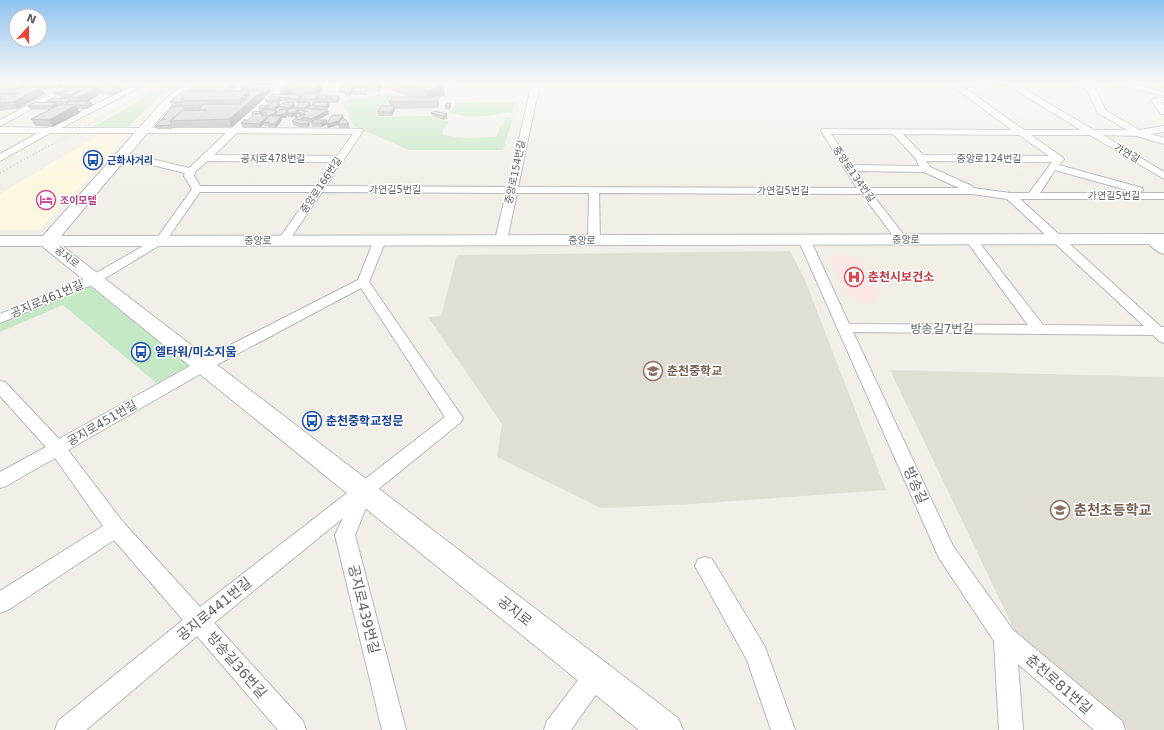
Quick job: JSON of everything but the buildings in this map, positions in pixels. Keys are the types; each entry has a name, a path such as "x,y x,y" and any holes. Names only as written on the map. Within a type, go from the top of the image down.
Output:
{"street":[{"path":"0,123 13,116"},
{"path":"0,158 78,116"},
{"name":"공지로","path":"157,116 47,242 666,730"},
{"path":"161,240 197,189 190,176 191,171 207,158 250,116"},
{"name":"중앙로154번길","path":"501,240 528,116"},
{"name":"중앙로124번길","path":"999,116 1021,132 1056,163"},
{"name":"가연길","path":"1064,116 1164,176"},
{"path":"1110,116 1138,133 1164,141"},
{"path":"1138,133 1164,129"},
{"path":"0,130 143,132 235,130"},
{"name":"중앙로166번길","path":"235,130 358,131 284,240"},
{"name":"중앙로134번길","path":"901,239 864,190 825,131 1138,133"},
{"path":"849,168 926,169 920,158 895,131"},
{"path":"123,155 191,171"},
{"name":"공지로478번길","path":"207,158 339,159"},
{"name":"중앙로124번길","path":"920,158 1056,163"},
{"path":"1033,195 1056,163"},
{"name":"가연길5번길","path":"1056,163 1162,196"},
{"name":"가연길5번길","path":"926,169 973,191"},
{"name":"가연길5번길","path":"197,189 864,190 973,191 1010,196 1162,196"},
{"path":"594,190 594,240"},
{"path":"1010,196 1057,239"},
{"name":"방송길","path":"804,239 946,552 1005,638"},
{"path":"970,239 1039,330"},
{"name":"방송길7번길","path":"1057,239 1162,334"},
{"path":"1157,239 1164,250"},
{"name":"중앙로","path":"0,241 1157,239"},
{"name":"공지로461번길","path":"0,319 95,279 161,240"},
{"path":"204,365 363,282 380,240"},
{"path":"363,282 455,418 363,491"},
{"name":"방송길7번길","path":"845,328 1039,330 1162,334"},
{"name":"공지로451번길","path":"0,481 204,365"},
{"name":"방송길36번길","path":"1,388 58,449 116,528 294,730"},
{"name":"공지로441번길","path":"67,730 199,621 363,491"},
{"name":"공지로439번길","path":"363,491 345,535 394,730"},
{"path":"0,603 116,528"},
{"path":"705,566 757,655 783,730"},
{"path":"1005,638 1011,730"},
{"name":"춘천로81번길","path":"1005,638 1113,730"},
{"path":"556,730 596,675"}],"shaded area":[{"path":"129,134 40,230 0,230 0,194 99,135"},
{"name":"춘천중학교","path":"790,251 805,280 886,490 693,504 601,508 497,457 502,424 428,317 441,316 457,255"},
{"name":"춘천시보건소","path":"843,255 862,261 879,294 878,299 872,302 861,302 851,299 845,293 830,260 834,257"},
{"name":"춘천초등학교","path":"890,370 1164,377 1164,730 1128,730 1020,642"}],"green space":[{"path":"113,116 139,116 128,127 123,129 96,129 94,127"},
{"path":"349,116 429,116 449,122 442,131 443,135 465,138 495,137 498,134 500,126 504,124 505,118 513,117 503,150 409,150 354,126"},
{"path":"91,282 199,365 160,386 63,305 0,332 0,321"}],"railway":[{"path":"27,158 104,116"},
{"path":"0,173 28,157"}],"place":[{"name":"근화사거리","path":"93,160"},
{"name":"조이모텔","path":"46,200"},
{"name":"춘천시보건소","path":"854,277"},
{"name":"엘타워/미소지움","path":"141,352"},
{"name":"춘천중학교","path":"653,371"},
{"name":"춘천중학교정문","path":"312,421"},
{"name":"춘천초등학교","path":"1060,510"}]}
